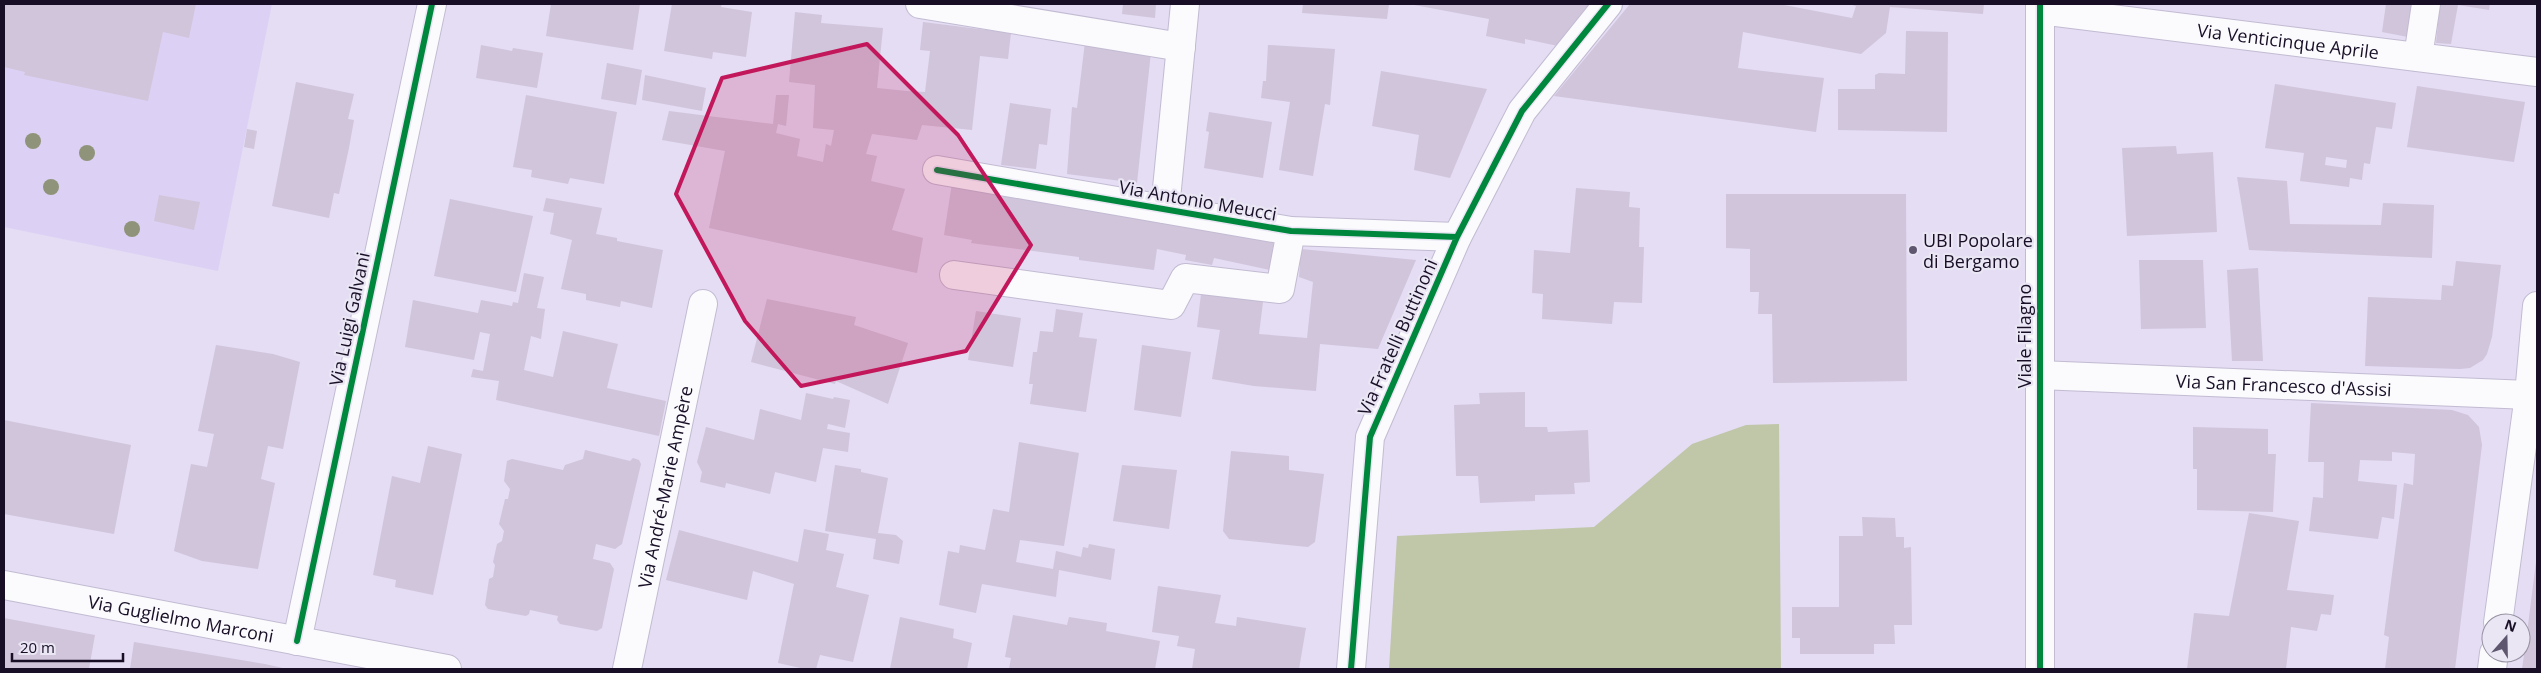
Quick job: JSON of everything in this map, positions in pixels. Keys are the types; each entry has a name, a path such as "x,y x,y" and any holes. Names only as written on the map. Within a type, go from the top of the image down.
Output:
{"street":[{"name":"Via Luigi Galvani","path":"296,641 432,4"},
{"path":"920,4 1181,47"},
{"path":"1166,210 1185,4"},
{"name":"Via Fratelli Buttinoni","path":"1351,669 1370,437 1457,237 1522,111 1608,4"},
{"path":"2418,57 2426,4"},
{"name":"Via Venticinque Aprile","path":"2040,7 2537,72"},
{"name":"Viale Filagno","path":"2040,7 2040,669"},
{"name":"Via Antonio Meucci","path":"937,170 1291,231 1457,237"},
{"name":"Via Antonio Meucci","path":"954,275 1171,305 1186,278 1280,289 1291,231"},
{"name":"Via André-Marie Ampère","path":"627,669 703,304"},
{"path":"2499,613 2529,394 2537,306"},
{"name":"Via San Francesco d'Assisi","path":"2039,375 2529,394"},
{"name":"Via Guglielmo Marconi","path":"4,585 447,669"}],"highlighted area":[{"path":"867,44 958,135 1031,245 966,351 801,386 745,321 676,194 722,78"}],"shaded area":[{"path":"4,4 272,4 218,271 4,227"}],"green space":[{"path":"1779,424 1781,669 1389,669 1397,536 1594,527 1692,444 1746,425"}],"building":[{"path":"4,4 196,4 189,38 163,32 148,101 24,75 25,72 4,67"},
{"path":"551,4 640,4 633,50 546,36"},
{"path":"672,4 722,4 721,7 752,12 746,57 713,52 712,59 664,51"},
{"path":"1123,4 1156,4 1155,18 1122,14"},
{"path":"1303,4 1389,4 1387,19 1302,13"},
{"path":"1409,4 1593,4 1558,46 1525,39 1525,44 1486,36 1489,19"},
{"path":"1630,4 1779,4 1852,18 1856,6 1849,4 1984,4 1983,14 1890,7 1886,33 1861,54 1743,32 1738,68 1824,78 1816,132 1554,96"},
{"path":"2386,4 2412,4 2408,37 2382,32"},
{"path":"2440,4 2490,4 2489,10 2458,5 2451,44 2436,43"},
{"path":"795,12 822,15 821,23 883,28 877,88 907,91 925,92 930,51 920,50 923,22 1011,33 1008,59 980,56 972,130 922,125 917,140 872,134 866,154 877,156 871,181 905,189 892,230 923,238 917,273 709,228 725,151 662,140 669,111 773,124 776,95 789,95 786,126 778,124 776,133 800,139 797,156 823,162 826,144 831,146 834,130 813,128 815,85 789,82"},
{"path":"1906,31 1948,32 1947,132 1838,130 1838,89 1875,89 1875,75 1879,73 1905,74"},
{"path":"1085,42 1151,52 1137,183 1067,174 1072,107 1077,108"},
{"path":"481,45 512,51 513,48 543,53 537,88 476,78"},
{"path":"1268,45 1335,49 1330,105 1325,104 1313,176 1279,170 1290,102 1261,98 1263,81 1266,81"},
{"path":"607,63 642,70 636,105 601,99"},
{"path":"1381,71 1487,89 1450,178 1414,170 1419,135 1372,126"},
{"path":"645,75 706,88 702,111 642,100"},
{"path":"296,82 354,94 348,119 354,120 349,148 339,194 334,193 329,218 272,206"},
{"path":"2275,84 2396,103 2392,129 2376,127 2370,164 2364,163 2362,180 2350,178 2349,187 2300,181 2304,153 2265,148","holes":["2326,157 2347,160 2346,168 2325,165"]},
{"path":"2417,86 2525,102 2514,162 2407,147"},
{"path":"526,95 617,112 604,184 570,178 568,184 531,177 532,170 513,167"},
{"path":"1010,103 1051,109 1047,145 1039,144 1036,169 1001,165"},
{"path":"1209,112 1272,122 1263,178 1204,168 1209,132 1206,131"},
{"path":"247,129 257,131 254,149 244,147"},
{"path":"2176,146 2177,154 2213,152 2217,232 2127,236 2122,148"},
{"path":"2237,177 2287,181 2290,224 2381,225 2383,203 2434,205 2432,258 2249,250"},
{"path":"952,183 1275,231 1270,270 1214,258 1212,265 1185,260 1186,255 1157,249 1154,270 1079,260 1079,257 971,243 972,240 944,235"},
{"path":"1576,188 1630,192 1629,207 1640,208 1639,247 1644,247 1642,303 1614,302 1612,324 1542,319 1543,294 1532,293 1534,250 1570,253"},
{"path":"1726,194 1906,194 1907,381 1773,383 1772,314 1758,314 1759,292 1750,292 1750,249 1726,248"},
{"path":"159,195 200,202 194,230 154,221"},
{"path":"546,198 602,208 596,234 617,238 617,241 663,250 652,308 621,301 620,307 586,300 586,294 561,289 572,240 550,234 554,213 543,211"},
{"path":"450,199 533,216 516,292 434,276"},
{"path":"1301,249 1416,260 1378,349 1320,344 1316,391 1254,386 1212,379 1220,330 1197,327 1202,286 1264,294 1259,334 1307,338 1313,282 1299,277"},
{"path":"2139,260 2203,260 2206,328 2141,329"},
{"path":"2456,261 2501,265 2492,337 2487,354 2483,360 2470,368 2460,369 2365,366 2368,297 2441,300 2442,285 2453,286"},
{"path":"2258,268 2263,361 2232,361 2227,270"},
{"path":"524,273 544,277 537,308 545,309 541,339 531,336 524,370 553,377 563,331 618,344 607,388 666,401 659,436 496,400 499,381 471,377 473,369 483,371 490,334 480,332 474,360 405,347 413,300 478,313 481,300 512,306 513,302 518,303"},
{"path":"767,299 856,317 854,325 908,343 888,404 836,381 835,384 751,362"},
{"path":"1056,309 1083,313 1079,337 1097,339 1086,412 1030,404 1033,384 1029,384 1033,352 1037,352 1040,331 1053,332"},
{"path":"976,311 1021,318 1013,367 968,360"},
{"path":"216,345 273,354 300,362 283,449 268,446 261,479 275,483 258,569 202,561 174,551 191,464 207,467 214,434 198,431"},
{"path":"1142,345 1191,352 1181,417 1134,410"},
{"path":"1525,392 1525,427 1547,427 1548,432 1588,430 1590,482 1574,483 1575,494 1535,495 1535,501 1480,503 1478,476 1456,476 1454,405 1480,404 1479,393"},
{"path":"806,393 833,399 834,397 850,400 845,428 828,424 827,429 850,433 848,452 823,448 816,482 775,472 770,494 726,483 725,488 700,482 702,472 697,462 706,427 754,440 760,409 801,420"},
{"path":"2311,403 2452,410 2468,415 2479,427 2482,445 2455,669 2385,669 2389,637 2384,635 2404,483 2413,485 2415,454 2392,452 2392,461 2360,460 2358,481 2397,485 2394,519 2382,517 2378,539 2309,531 2313,497 2323,498 2324,462 2308,462"},
{"path":"4,420 131,445 114,534 4,514"},
{"path":"2193,427 2268,429 2268,454 2276,454 2273,512 2197,510 2197,469 2193,469"},
{"path":"1019,442 1079,453 1064,546 1020,540 1016,562 1053,569 1056,551 1081,557 1083,547 1088,548 1089,544 1115,549 1111,580 1059,570 1056,597 982,584 976,613 939,605 948,551 959,553 960,545 985,550 993,509 1009,512"},
{"path":"428,446 462,454 433,595 395,587 396,580 373,575 392,476 420,483"},
{"path":"585,450 630,461 633,458 639,460 641,464 622,544 615,549 596,544 593,559 610,563 614,569 602,628 597,631 560,624 557,620 558,616 530,610 526,616 488,609 485,605 489,579 493,577 495,565 493,562 497,544 502,541 504,531 499,524 505,499 508,499 510,489 504,481 507,461 512,459 563,470 565,465 583,459"},
{"path":"1231,451 1289,456 1289,470 1324,474 1315,542 1308,547 1229,539 1223,531"},
{"path":"835,465 861,469 861,472 888,478 878,533 896,535 903,541 899,564 873,559 876,539 825,531"},
{"path":"1122,465 1177,470 1169,529 1113,521"},
{"path":"2249,513 2299,521 2287,590 2334,595 2331,615 2321,614 2317,631 2291,627 2286,669 2187,669 2194,613 2229,616"},
{"path":"1862,517 1895,518 1896,537 1904,537 1904,548 1911,547 1912,625 1894,625 1895,644 1874,644 1874,654 1800,654 1800,638 1792,638 1792,607 1839,607 1839,536 1863,536"},
{"path":"804,529 829,534 826,550 844,554 836,587 869,595 853,662 820,655 816,669 805,669 778,663 794,584 753,571 747,600 666,580 679,530 798,562"},
{"path":"2536,562 2537,669 2522,669 2523,663 2531,663 2530,613"},
{"path":"1158,586 1221,595 1215,623 1236,626 1237,617 1306,628 1299,669 1192,669 1195,649 1177,646 1179,636 1152,632"},
{"path":"1013,615 1067,625 1069,617 1107,623 1106,631 1160,641 1155,669 1009,669 1011,658 1005,657"},
{"path":"900,617 954,629 953,638 972,643 967,669 890,669"},
{"path":"4,618 95,635 89,669 4,669"},
{"path":"134,642 265,664 287,669 130,669"}],"cycle path":[{"path":"297,641 432,4"},
{"path":"1351,669 1370,437 1457,237 1522,111 1608,4"},
{"path":"2040,4 2040,669"},
{"path":"937,170 1291,231 1457,237"}],"place":[{"name":"UBI Popolare di Bergamo","path":"1913,250"}]}
